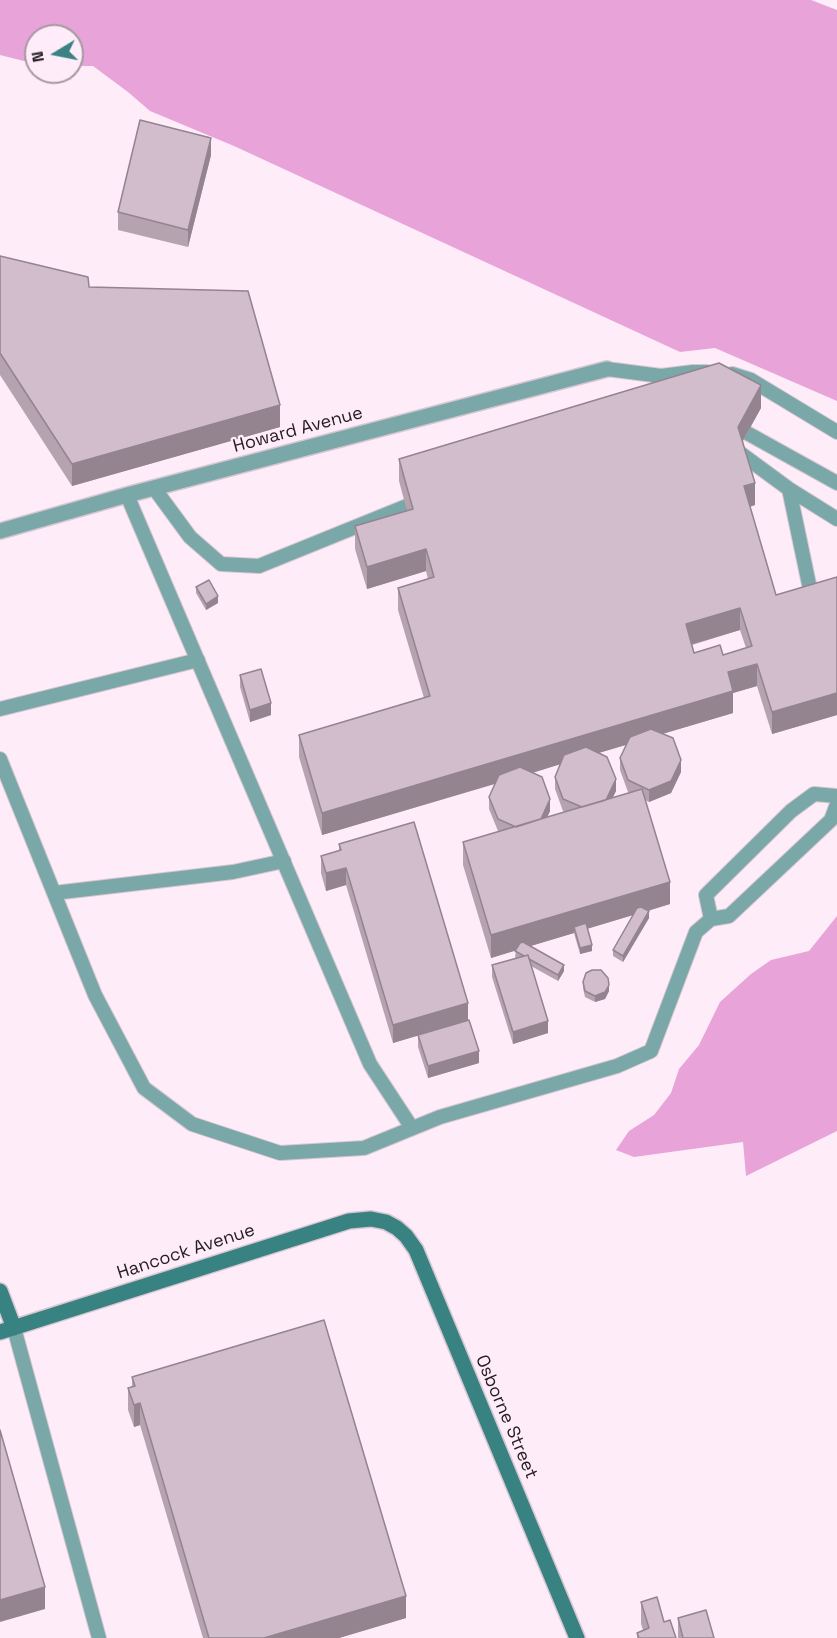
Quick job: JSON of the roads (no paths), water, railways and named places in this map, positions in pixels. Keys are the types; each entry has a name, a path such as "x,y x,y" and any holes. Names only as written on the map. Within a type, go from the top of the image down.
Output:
{"street":[{"name":"Howard Avenue","path":"0,531 127,495 607,369"},
{"name":"Hancock Avenue","path":"7,1330 349,1221 371,1219 386,1222"},
{"name":"Osborne Street","path":"386,1222 402,1232 416,1250 577,1638"},
{"path":"0,1291 7,1330"}],"lane":[{"path":"607,369 661,376 693,372 728,373 751,380 837,432"},
{"path":"661,376 670,390"},
{"path":"747,433 837,483"},
{"path":"740,453 789,489 837,519"},
{"path":"154,488 190,537 221,564 259,566 407,506"},
{"path":"789,489 810,589"},
{"path":"127,495 370,1064 412,1128"},
{"path":"0,709 198,660"},
{"path":"0,759 95,996 144,1088 192,1124 280,1153 364,1148 440,1117 617,1066 651,1051 696,932 711,919 729,916 831,820 837,804"},
{"path":"711,919 706,895 791,811 814,794 837,796"},
{"path":"54,893 233,872 284,861"},
{"path":"7,1330 99,1638"}]}
